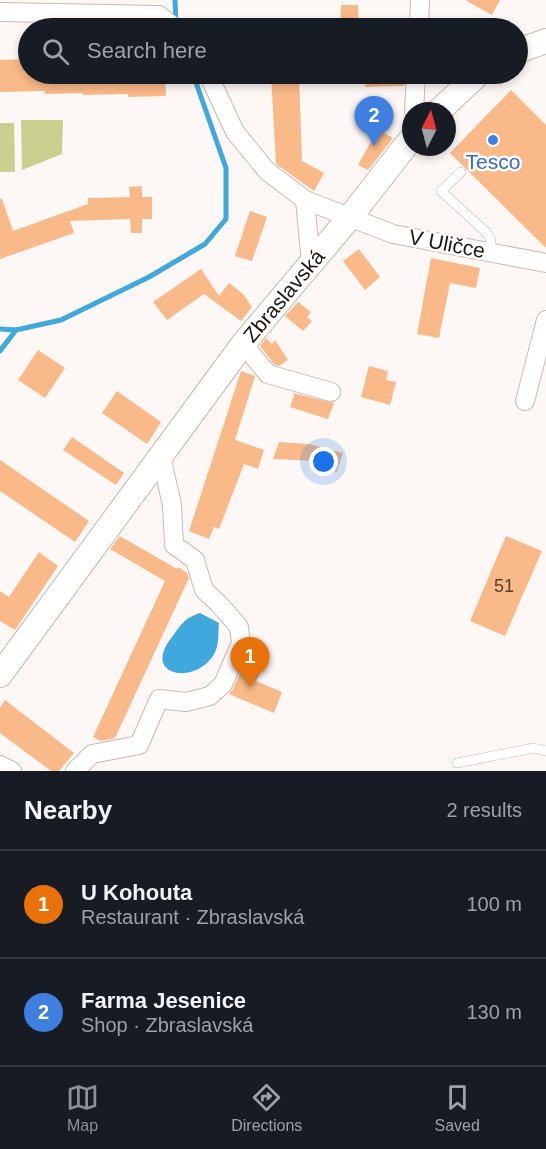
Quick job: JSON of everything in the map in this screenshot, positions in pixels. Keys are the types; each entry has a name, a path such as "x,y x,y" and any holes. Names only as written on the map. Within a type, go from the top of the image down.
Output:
{"main road":[{"path":"528,47 546,41"},
{"path":"448,102 467,84"},
{"name":"Zbraslavská","path":"0,675 243,344 402,150"}],"street":[{"path":"419,18 420,0"},
{"path":"0,12 24,6 159,15 163,18"},
{"name":"V Uličce","path":"213,84 235,132 267,171 304,200 393,234 546,263"},
{"path":"414,102 415,84"},
{"path":"304,200 311,262"},
{"path":"525,401 546,320"},
{"path":"243,344 268,374 331,392"},
{"path":"75,771 92,754 139,745 159,699 186,702 210,696 223,684 241,643 239,627 204,590 195,560 174,545 172,505 161,456"},
{"path":"0,765 12,771"}],"lane":[{"path":"461,172 441,191 487,233 491,240 489,252"},
{"path":"457,763 534,748 546,751"}],"green space":[{"path":"21,120 63,120 62,154 22,170"},
{"path":"0,123 14,123 15,172 0,172"}],"water":[{"path":"200,613 219,623 217,647 210,660 200,668 189,672 177,673 168,669 163,662 164,651 172,637 183,622"}],"building":[{"path":"465,0 500,0 492,15"},
{"path":"341,5 358,5 359,18 340,18"},
{"path":"18,59 18,84 165,84 166,96 45,94 45,91 0,92 0,60"},
{"path":"272,84 299,84 302,161 324,173 314,191 276,164"},
{"path":"365,84 404,84 404,86 365,87"},
{"path":"511,90 546,125 546,248 453,156 456,156 456,147"},
{"path":"378,129 393,138 368,170 358,165"},
{"path":"142,186 142,197 152,197 152,219 142,219 142,233 131,233 130,219 70,221 74,233 0,259 0,199 2,199 13,231 88,204 88,198 130,197 129,187"},
{"path":"250,211 267,217 252,261 235,256"},
{"path":"359,249 380,277 365,290 343,261"},
{"path":"431,258 480,268 476,288 450,283 439,338 417,334"},
{"path":"201,269 219,296 229,283 243,294 252,307 241,321 204,294 167,320 153,302"},
{"path":"298,302 311,312 307,317 312,321 303,331 285,316"},
{"path":"266,338 272,344 275,340 288,360 279,366 274,364 260,346"},
{"path":"38,350 65,368 45,398 18,380"},
{"path":"369,366 388,371 386,380 396,382 390,405 361,397"},
{"path":"241,371 255,376 235,440 264,450 258,469 244,464 219,529 214,527 209,539 189,531"},
{"path":"117,391 161,422 147,444 102,413"},
{"path":"293,393 334,403 328,419 290,407"},
{"path":"72,437 124,473 116,485 63,450"},
{"path":"279,442 309,444 343,453 337,472 317,466 318,461 273,459"},
{"path":"0,460 89,521 75,542 0,491"},
{"path":"120,536 177,569 178,567 187,573 189,578 115,738 101,741 93,737 165,581 110,549"},
{"path":"506,536 542,551 505,636 470,621"},
{"path":"39,552 58,566 15,630 0,621 0,591 9,597"},
{"path":"249,653 266,660 256,681 282,692 274,713 229,694"},
{"path":"5,700 74,753 59,771 51,771 0,733 0,708"}],"waterway":[{"path":"175,0 176,18"},
{"path":"0,351 16,330 61,320 149,277 205,244 226,219 226,168 197,84"},
{"path":"0,329 16,330"}],"place":[{"name":"Tesco","path":"493,140"},
{"name":"Farma Jesenice","path":"374,146"},
{"name":"U Kohouta","path":"250,687"}]}
